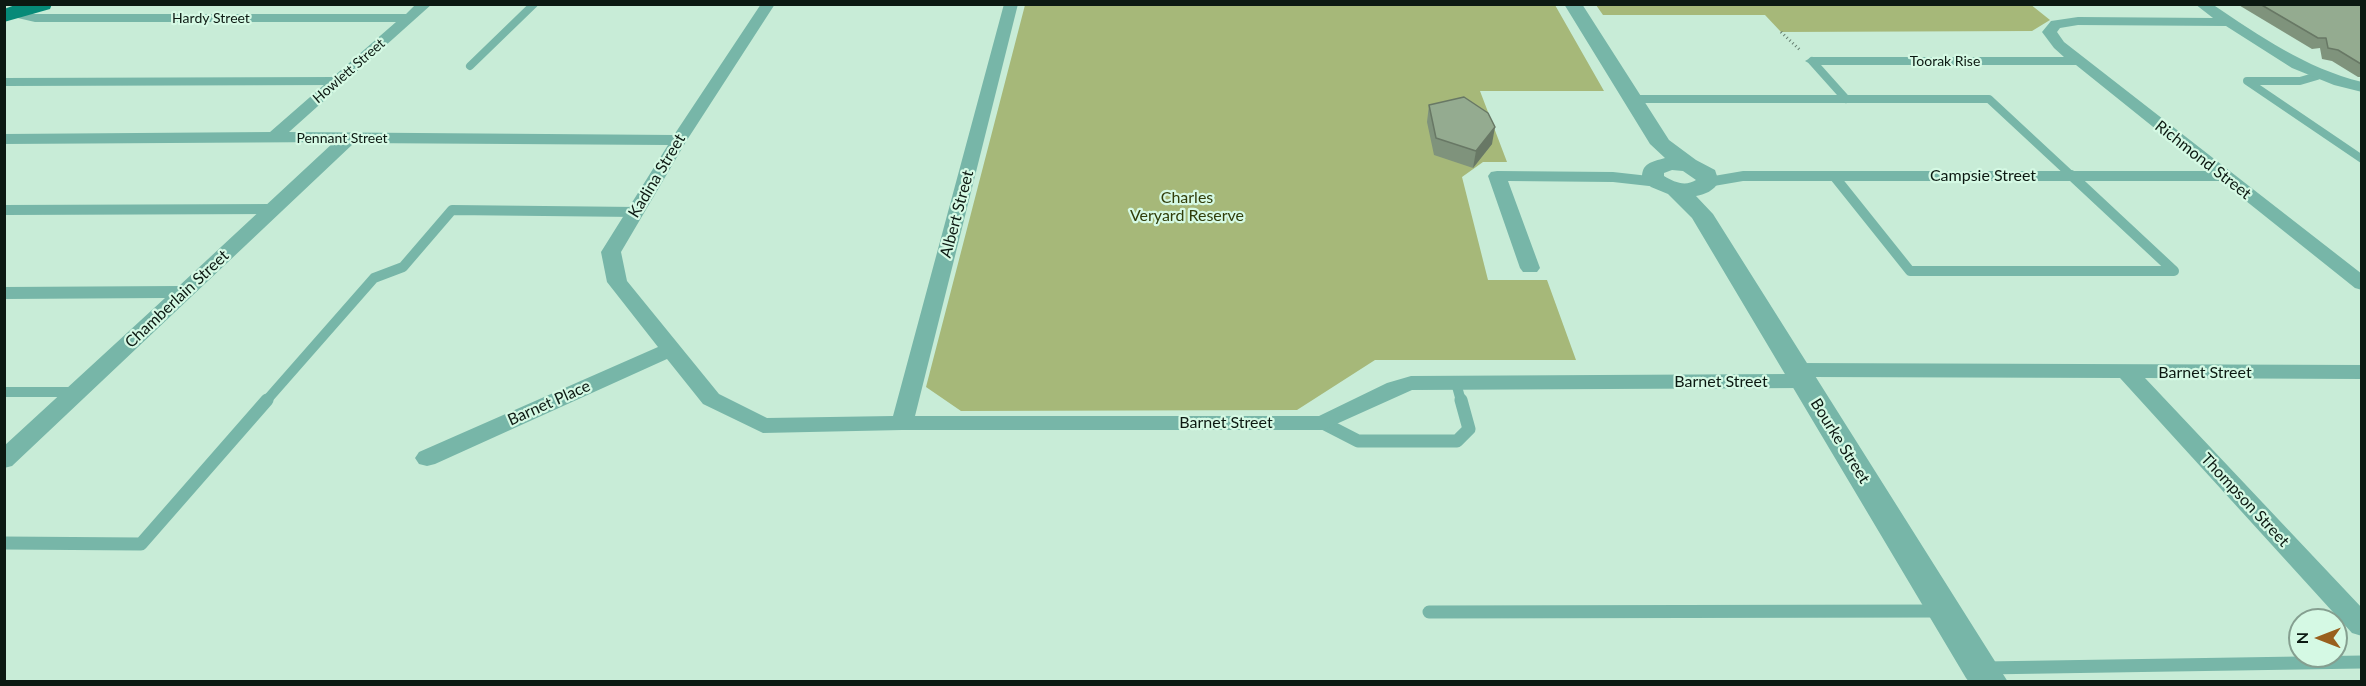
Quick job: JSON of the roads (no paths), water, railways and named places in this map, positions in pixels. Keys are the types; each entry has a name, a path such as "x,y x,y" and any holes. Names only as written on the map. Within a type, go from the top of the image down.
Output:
{"main road":[{"path":"9,14 42,4"}],"street":[{"name":"Howlett Street","path":"274,137 425,4"},
{"name":"Kadina Street","path":"671,349 617,282 611,252 679,140 768,4"},
{"name":"Albert Street","path":"902,423 1011,4"},
{"name":"Bourke Street","path":"1573,4 1661,144 1700,183 1800,376 1985,677"},
{"path":"2202,4 2317,76 2361,87"},
{"name":"Hardy Street","path":"9,14 35,18 409,18"},
{"name":"Richmond Street","path":"2229,22 2078,21 2056,24 2049,32 2059,45 2078,61 2361,284"},
{"name":"Toorak Rise","path":"1812,61 2078,61"},
{"name":"Pennant Street","path":"4,139 274,137 679,140"},
{"name":"Chamberlain Street","path":"4,460 349,138"},
{"path":"1661,144 1661,176"},
{"path":"1661,176 1670,163 1700,183"},
{"name":"Bourke Street","path":"1661,176 1700,183"},
{"path":"1530,268 1497,177 1661,176"},
{"name":"Campsie Street","path":"1700,183 1743,177 2223,176"},
{"path":"4,293 183,292"},
{"name":"Barnet Street","path":"671,349 711,399 763,426 902,423 1323,423 1395,388 1411,383 1800,376 2361,372"},
{"name":"Barnet Place","path":"427,458 671,349"},
{"name":"Thompson Street","path":"2128,373 2361,626"}],"lane":[{"path":"470,66 534,4"},
{"path":"1812,61 1846,99"},
{"path":"2317,76 2300,81 2247,81 2361,159"},
{"path":"4,82 337,81"},
{"path":"1633,99 1989,99 2175,271 1910,271 1834,176"},
{"path":"4,210 274,209"},
{"path":"4,543 141,544 374,278 403,267 452,210 636,212"},
{"path":"1323,423 1358,441 1457,441 1469,429 1456,383"},
{"path":"4,392 76,392"},
{"path":"1429,612 1945,611"},
{"path":"1985,677 2361,662"}],"park label":[{"name":"Charles Veryard Reserve","path":"1187,207"}]}
